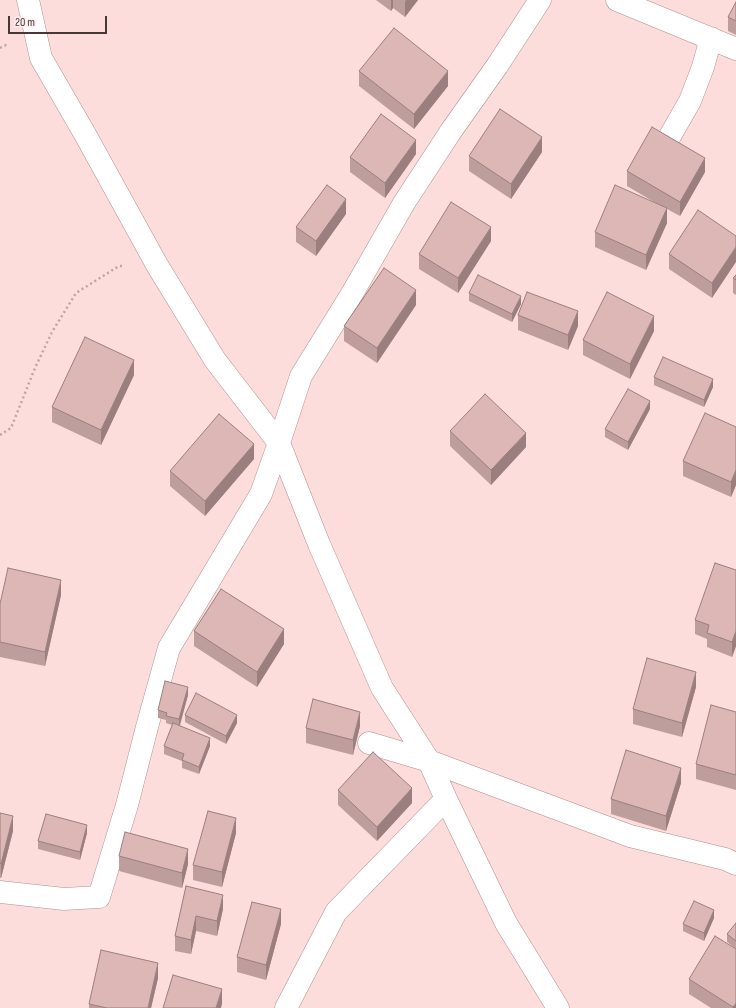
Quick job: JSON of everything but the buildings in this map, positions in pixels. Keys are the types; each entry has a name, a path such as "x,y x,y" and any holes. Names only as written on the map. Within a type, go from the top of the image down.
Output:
{"street":[{"path":"28,0 41,58 157,265 215,360 279,443 319,544 382,688 429,761 506,923 558,1008"},
{"path":"0,892 64,899 99,897 127,805 170,648 261,494 301,376 353,292 404,204 451,131 497,66 540,0"},
{"path":"617,0 736,49"},
{"path":"670,136 690,101 703,68 711,38"},
{"path":"369,743 429,761 630,836 725,859 736,864"},
{"path":"286,1008 336,912 446,799"}],"path":[{"path":"0,435 11,428 35,368 52,332 76,293 119,266 157,265"}]}
